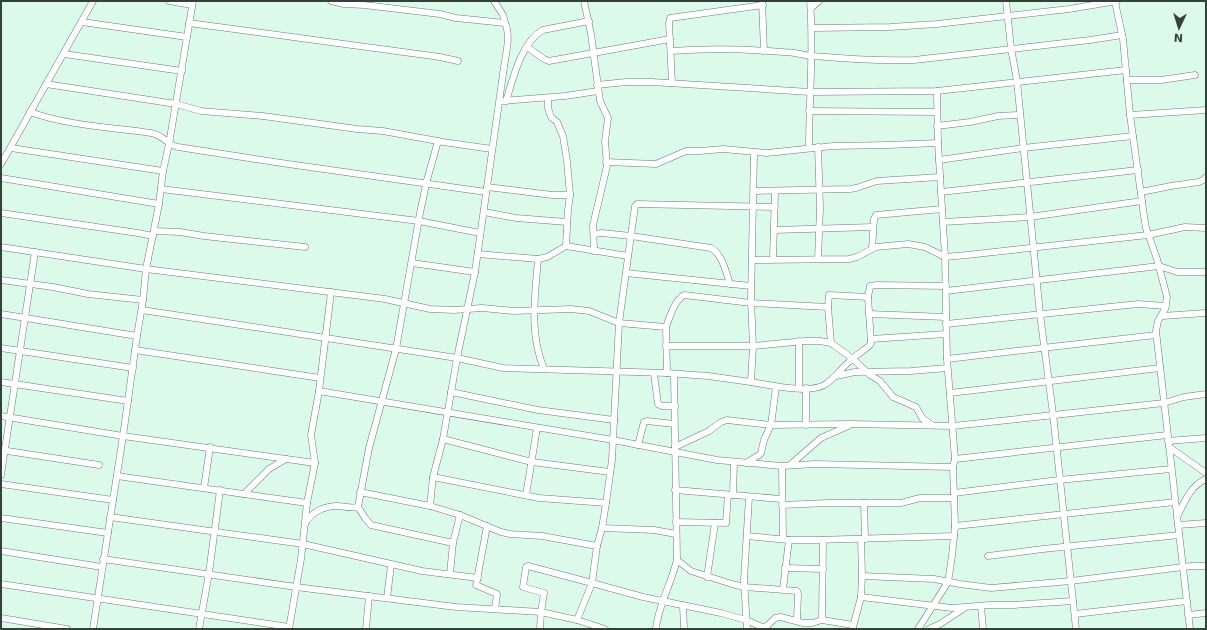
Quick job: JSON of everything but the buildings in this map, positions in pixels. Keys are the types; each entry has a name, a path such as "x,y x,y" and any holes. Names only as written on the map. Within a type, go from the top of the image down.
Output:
{"street":[{"path":"1,164 93,1"},
{"path":"93,629 137,336 144,300 146,269 154,234 163,171 193,3 170,1"},
{"path":"331,1 344,4 379,4 456,18 505,23"},
{"path":"430,506 433,477 443,439 457,358 478,254 508,36 508,29 503,15 494,1"},
{"path":"584,1 589,21 601,105 608,118 605,141 606,173 594,218 594,251"},
{"path":"809,148 809,111 812,56 810,1"},
{"path":"811,8 818,1"},
{"path":"1006,1 1011,48 1017,81 1040,314 1053,414 1066,547 1076,629"},
{"path":"812,28 890,27 937,24 1069,9 1116,2 1122,35 1130,115 1148,235 1159,266 1167,297 1166,306 1157,324 1156,335 1190,629"},
{"path":"672,83 669,20 673,16 763,3 764,51"},
{"path":"506,101 520,58 537,33 543,30 589,21"},
{"path":"82,22 187,37"},
{"path":"189,22 427,55 458,61"},
{"path":"671,51 698,49 764,51 812,56 914,60 1122,35"},
{"path":"527,47 549,61 670,39"},
{"path":"64,54 182,71"},
{"path":"499,101 548,98 626,82 672,83 810,92 937,91 1126,70"},
{"path":"1127,80 1161,80 1195,75"},
{"path":"46,84 176,104 201,111 263,116 357,129 383,131 492,149"},
{"path":"918,629 948,582 955,526 953,467 955,459 946,359 946,257 937,126 937,91"},
{"path":"548,98 548,108 551,117 557,122 563,136 567,161 570,195 566,246"},
{"path":"1130,115 1206,110"},
{"path":"809,111 937,112"},
{"path":"30,112 62,121 161,136 172,146 223,155 427,184 486,190 570,195"},
{"path":"937,126 970,122 998,116 1020,115"},
{"path":"939,160 1024,148 1133,136"},
{"path":"438,141 419,221 396,349 369,448 358,507 371,525 453,543"},
{"path":"606,162 656,164 686,151 723,149 774,152 818,147 938,143"},
{"path":"818,147 820,208 818,259"},
{"path":"11,148 163,171"},
{"path":"752,382 753,346 751,286 754,152"},
{"path":"941,192 1138,170"},
{"path":"754,191 856,188 877,181 940,177"},
{"path":"1141,192 1199,182 1204,180 1206,177"},
{"path":"1,178 159,204"},
{"path":"161,189 419,221 480,234"},
{"path":"773,259 775,191"},
{"path":"943,222 1030,217 1142,200"},
{"path":"577,620 592,583 597,546 602,528 606,503 618,371 619,323 634,208 637,204 775,207"},
{"path":"872,249 874,217 878,214 942,209"},
{"path":"484,212 516,218 567,222"},
{"path":"1,213 138,233 154,234 180,232 305,248"},
{"path":"774,230 873,227"},
{"path":"752,260 853,259 880,246 908,244 924,247 946,257 1148,235 1178,228 1206,228"},
{"path":"594,234 602,233 631,236 711,248 717,253 726,271 730,284"},
{"path":"478,254 538,259 546,257 566,246 628,256"},
{"path":"1,247 146,269 385,299 430,308 454,310 482,308 514,311 571,309 589,311 619,323 666,327"},
{"path":"1,475 3,450 10,417 35,252"},
{"path":"538,259 534,310 534,332 540,360 544,369"},
{"path":"412,263 475,272"},
{"path":"142,310 457,358 503,368 618,371 654,374 667,373 708,376 776,387 802,388 820,387 830,381 852,359 870,344 871,339 868,297 869,288 872,286 946,288 1037,281 1159,266 1177,272 1206,272"},
{"path":"626,273 751,286"},
{"path":"1,280 53,287 88,294 144,300"},
{"path":"1,584 289,628 303,544 307,503 315,463 311,435 319,390 331,292"},
{"path":"831,343 828,296 830,294 868,297"},
{"path":"667,373 666,327 677,303 684,295 751,303 828,307"},
{"path":"946,324 1138,304 1166,306"},
{"path":"1,314 137,336"},
{"path":"869,314 946,317"},
{"path":"1162,316 1205,314"},
{"path":"871,339 946,334"},
{"path":"946,359 1156,335"},
{"path":"666,346 753,346 800,341 820,341 831,343 884,384 894,396 916,407 922,418 933,426"},
{"path":"800,341 802,388 806,424"},
{"path":"1,348 133,368"},
{"path":"135,350 320,378"},
{"path":"835,376 846,373 867,371 948,368"},
{"path":"950,393 1048,380 1160,368"},
{"path":"654,374 658,404 662,406 674,406"},
{"path":"656,629 663,601 672,579 677,560 674,374"},
{"path":"1,382 128,401"},
{"path":"745,463 761,454 764,440 771,425 776,387"},
{"path":"319,390 447,413 675,450 734,462 782,466 815,464 953,467"},
{"path":"451,392 538,410 614,420"},
{"path":"675,450 724,421 771,425 851,424 953,426 1164,403 1184,397 1206,394"},
{"path":"1,416 123,436 210,447 315,463"},
{"path":"638,445 645,422 674,424"},
{"path":"790,465 821,438 851,424"},
{"path":"526,495 536,428"},
{"path":"955,459 1056,447 1206,438"},
{"path":"443,439 532,462 610,472"},
{"path":"1168,441 1206,473"},
{"path":"204,488 210,447"},
{"path":"3,450 100,465"},
{"path":"244,494 269,469 286,459"},
{"path":"676,522 726,522 731,495 734,462"},
{"path":"782,466 782,502 786,540 783,589"},
{"path":"675,490 749,497 782,502 901,502 920,498 954,496 1059,480 1171,468"},
{"path":"117,476 307,503"},
{"path":"433,477 550,499 606,503"},
{"path":"1177,517 1191,491 1200,482 1206,479"},
{"path":"1,484 113,500"},
{"path":"199,629 203,614 220,490"},
{"path":"360,492 430,506 460,514 501,532 542,536 597,546"},
{"path":"747,629 744,587 749,497"},
{"path":"955,526 1175,502"},
{"path":"540,629 544,593 523,587 527,566 631,594 721,613 746,620 762,627 767,626 772,620 778,617 784,617 808,624 822,620 853,627 861,597 864,503"},
{"path":"305,524 308,518 314,513 327,507 358,507"},
{"path":"450,574 453,543 460,514"},
{"path":"110,517 303,544 347,553 391,565 428,572 478,578"},
{"path":"1,518 108,533"},
{"path":"707,577 715,523"},
{"path":"1178,525 1206,523"},
{"path":"487,526 476,586 498,595 495,609"},
{"path":"602,528 654,530 676,534"},
{"path":"988,556 1179,535"},
{"path":"746,536 786,540 954,536"},
{"path":"822,620 823,540"},
{"path":"1,551 102,567"},
{"path":"103,559 209,573 296,587 456,607 541,612 577,620 604,629"},
{"path":"677,560 691,571 744,587 783,589 798,592 797,621"},
{"path":"387,598 391,565"},
{"path":"862,576 928,578 991,588 1071,581 1182,567 1206,566"},
{"path":"785,568 823,570"},
{"path":"366,629 369,596"},
{"path":"861,597 952,608 1073,601"},
{"path":"1075,614 1187,601"},
{"path":"683,605 684,629"},
{"path":"982,606 983,629"},
{"path":"929,629 940,624 965,608"},
{"path":"1188,615 1206,613"},
{"path":"1,618 67,629"}]}
